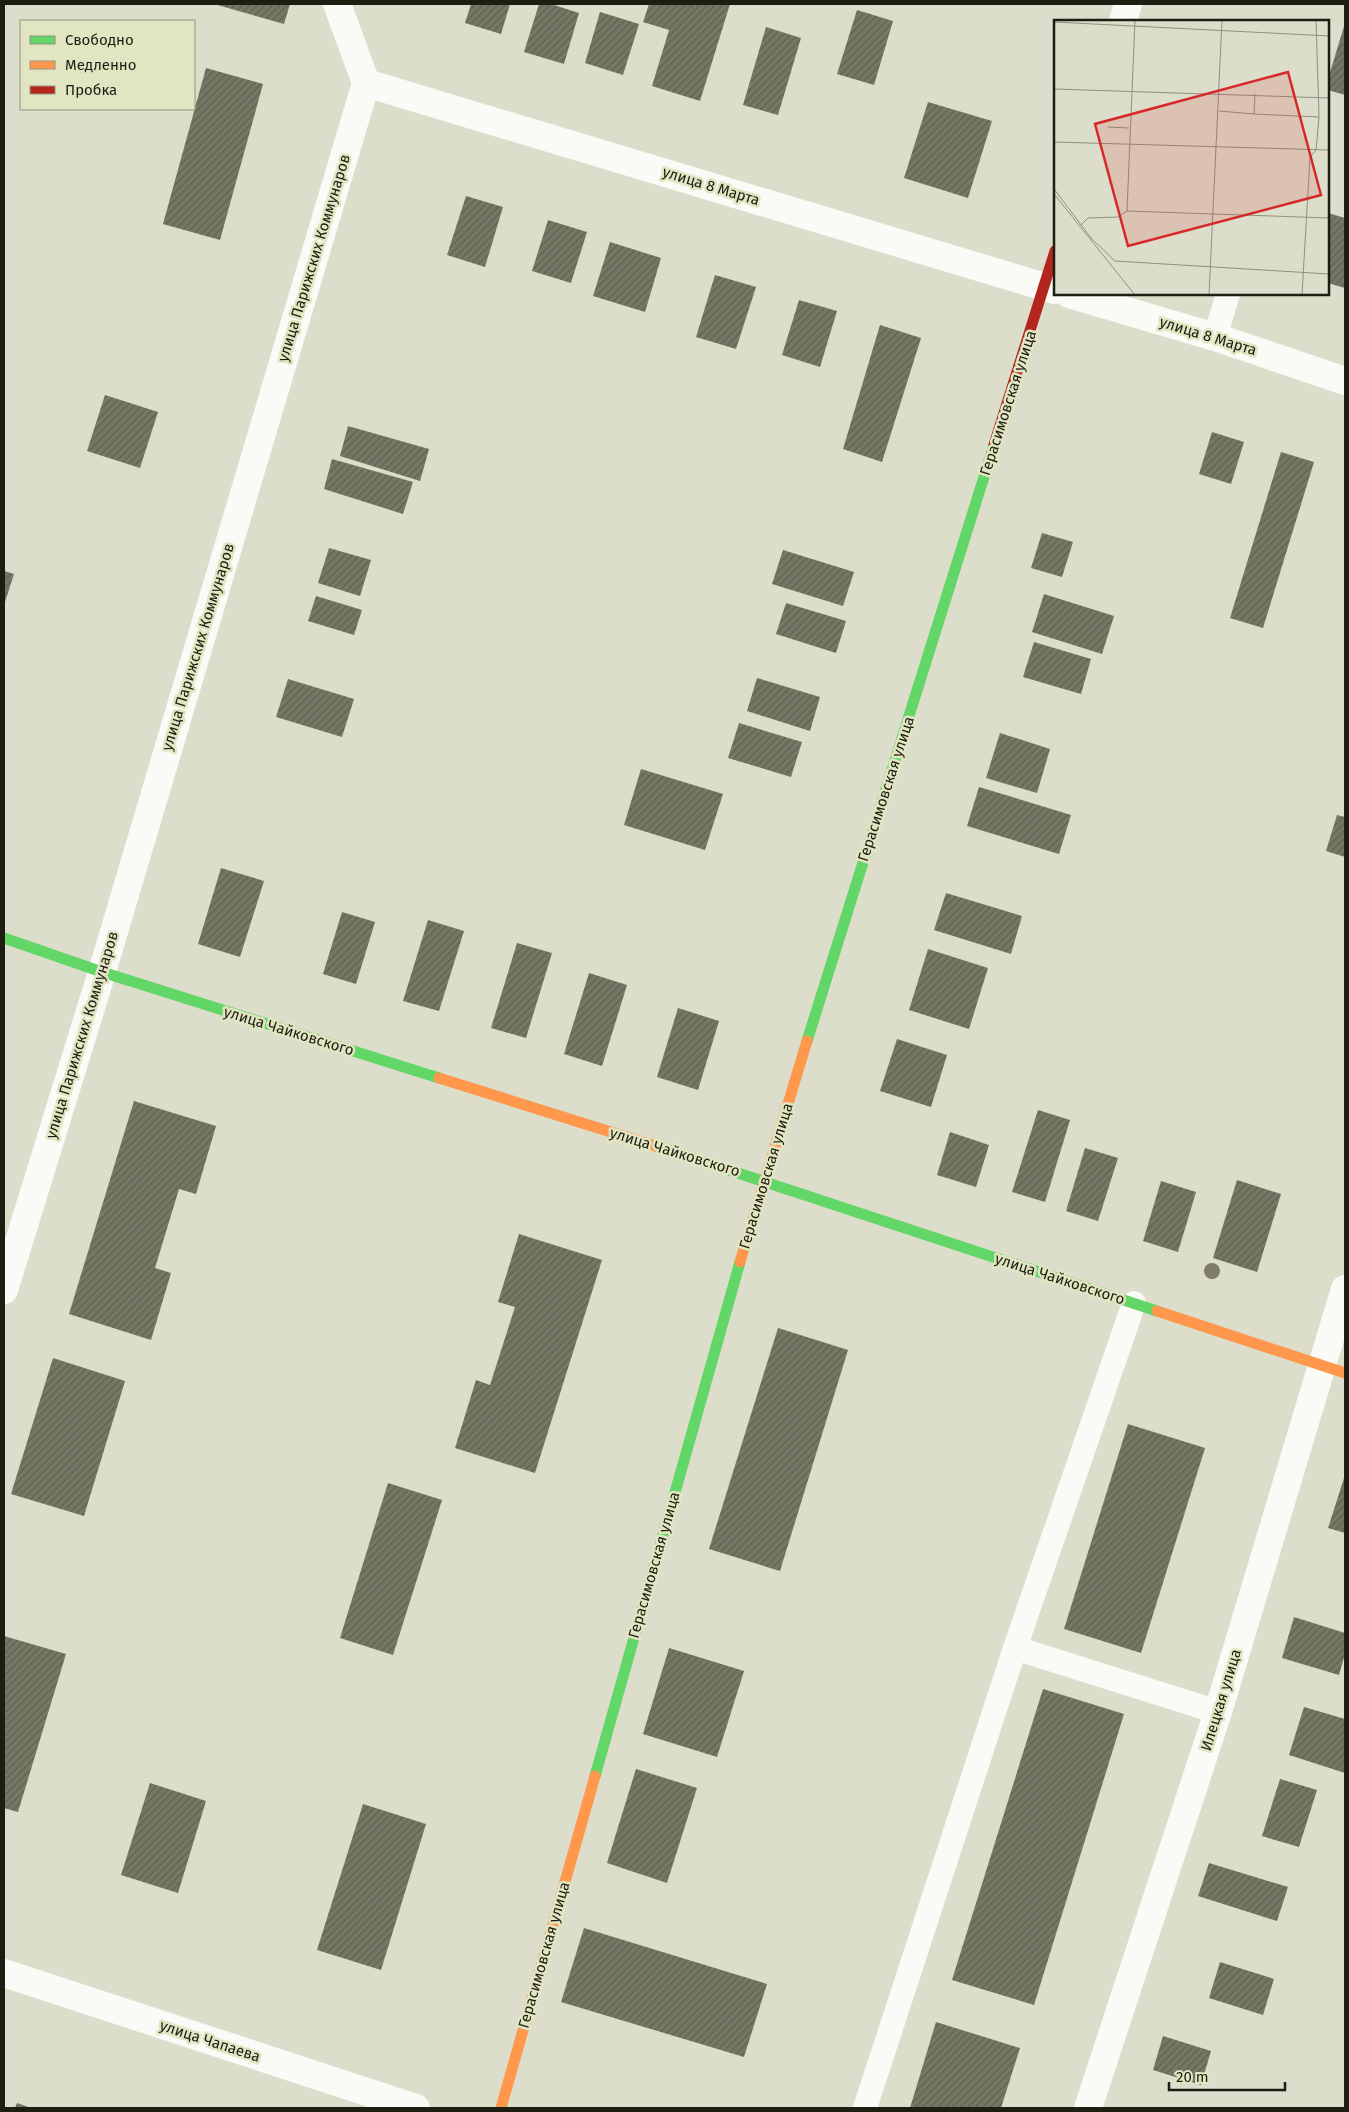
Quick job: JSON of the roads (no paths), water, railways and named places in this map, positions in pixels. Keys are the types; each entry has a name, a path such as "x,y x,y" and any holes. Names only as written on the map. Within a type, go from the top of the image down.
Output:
{"street":[{"path":"337,4 366,83"},
{"path":"1123,20 1128,4"},
{"name":"улица 8 Марта","path":"366,83 1054,289"},
{"name":"улица Парижских Коммунаров","path":"4,1290 102,972 366,83"},
{"name":"Герасимовская улица","path":"501,2108 763,1180 1054,295"},
{"name":"улица 8 Марта","path":"1073,295 1215,337 1345,381"},
{"name":"улица Чайковского","path":"4,938 102,972 763,1180 1334,1370"},
{"name":"Илецкая улица","path":"1088,2108 1218,1712 1334,1370 1345,1289"},
{"name":"улица Чапаева","path":"4,1973 416,2108"}],"lane":[{"path":"1215,337 1228,295"},
{"path":"865,2108 1015,1648 1134,1303"},
{"path":"1015,1648 1218,1712"}]}
